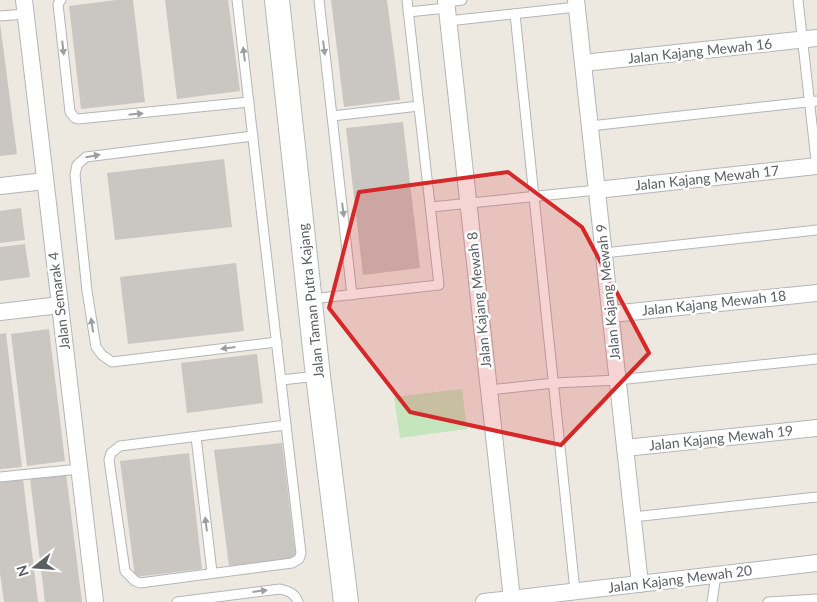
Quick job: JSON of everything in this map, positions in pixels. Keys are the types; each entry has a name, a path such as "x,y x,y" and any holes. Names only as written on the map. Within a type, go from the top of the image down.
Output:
{"street":[{"name":"Jalan Taman Putra Kajang","path":"277,0 318,376 346,602"},
{"name":"Jalan Kajang Mewah 9","path":"576,4 640,584"},
{"name":"Jalan Kajang Mewah 8","path":"450,6 468,203 512,599"},
{"name":"Jalan Semarak 4","path":"25,7 95,602"},
{"name":"Jalan Kajang Mewah 16","path":"583,64 810,39"},
{"name":"Jalan Kajang Mewah 17","path":"597,190 817,166"},
{"path":"0,186 46,181"},
{"name":"Jalan Kajang Mewah 18","path":"611,314 817,292"},
{"path":"0,312 60,305"},
{"name":"Jalan Kajang Mewah 19","path":"625,448 817,428"},
{"name":"Jalan Kajang Mewah 20","path":"484,602 817,563"}],"lane":[{"path":"61,0 58,4 70,112 78,120 249,102"},
{"path":"237,0 301,553 299,559 292,563 212,572 140,583 130,577 125,571 109,460 111,453 120,446 286,425"},
{"path":"319,0 352,295"},
{"path":"311,299 440,285 407,0"},
{"path":"798,0 810,39 817,172"},
{"path":"408,12 450,6 515,14 576,4"},
{"path":"0,16 25,7"},
{"path":"515,14 575,591"},
{"path":"590,126 813,102"},
{"path":"332,116 419,106"},
{"path":"253,136 86,157 77,166 75,175 87,291 96,346 102,355 112,362 277,342"},
{"path":"430,207 597,190"},
{"path":"604,254 817,230"},
{"path":"489,390 554,383 618,380 817,359"},
{"path":"281,380 318,376"},
{"path":"196,437 212,572"},
{"path":"0,477 79,469"},
{"path":"633,516 817,497"},
{"path":"712,602 716,575"},
{"path":"177,602 280,589 290,592 298,602"},
{"path":"768,602 817,599"}],"highlighted area":[{"path":"508,172 582,227 649,353 561,445 410,412 329,308 359,192"}],"green space":[{"path":"462,389 467,429 400,438 394,397"}],"building":[{"path":"116,0 133,0 145,102 81,109 69,6"},
{"path":"165,0 228,0 240,91 177,99"},
{"path":"331,0 387,0 400,100 344,107"},
{"path":"0,23 17,154 0,156"},
{"path":"403,122 420,268 363,275 346,128"},
{"path":"224,159 232,227 115,240 107,173"},
{"path":"21,208 25,240 0,243 0,211"},
{"path":"25,244 30,277 0,281 0,247"},
{"path":"236,263 244,331 128,344 120,277"},
{"path":"49,329 65,461 27,466 11,334"},
{"path":"6,333 22,467 0,469 0,334"},
{"path":"257,354 263,403 187,413 181,363"},
{"path":"282,443 296,559 229,566 214,450"},
{"path":"189,453 202,569 135,577 120,461"},
{"path":"66,473 82,602 45,602 30,478"},
{"path":"23,479 38,602 4,602 0,573 0,482"}]}
